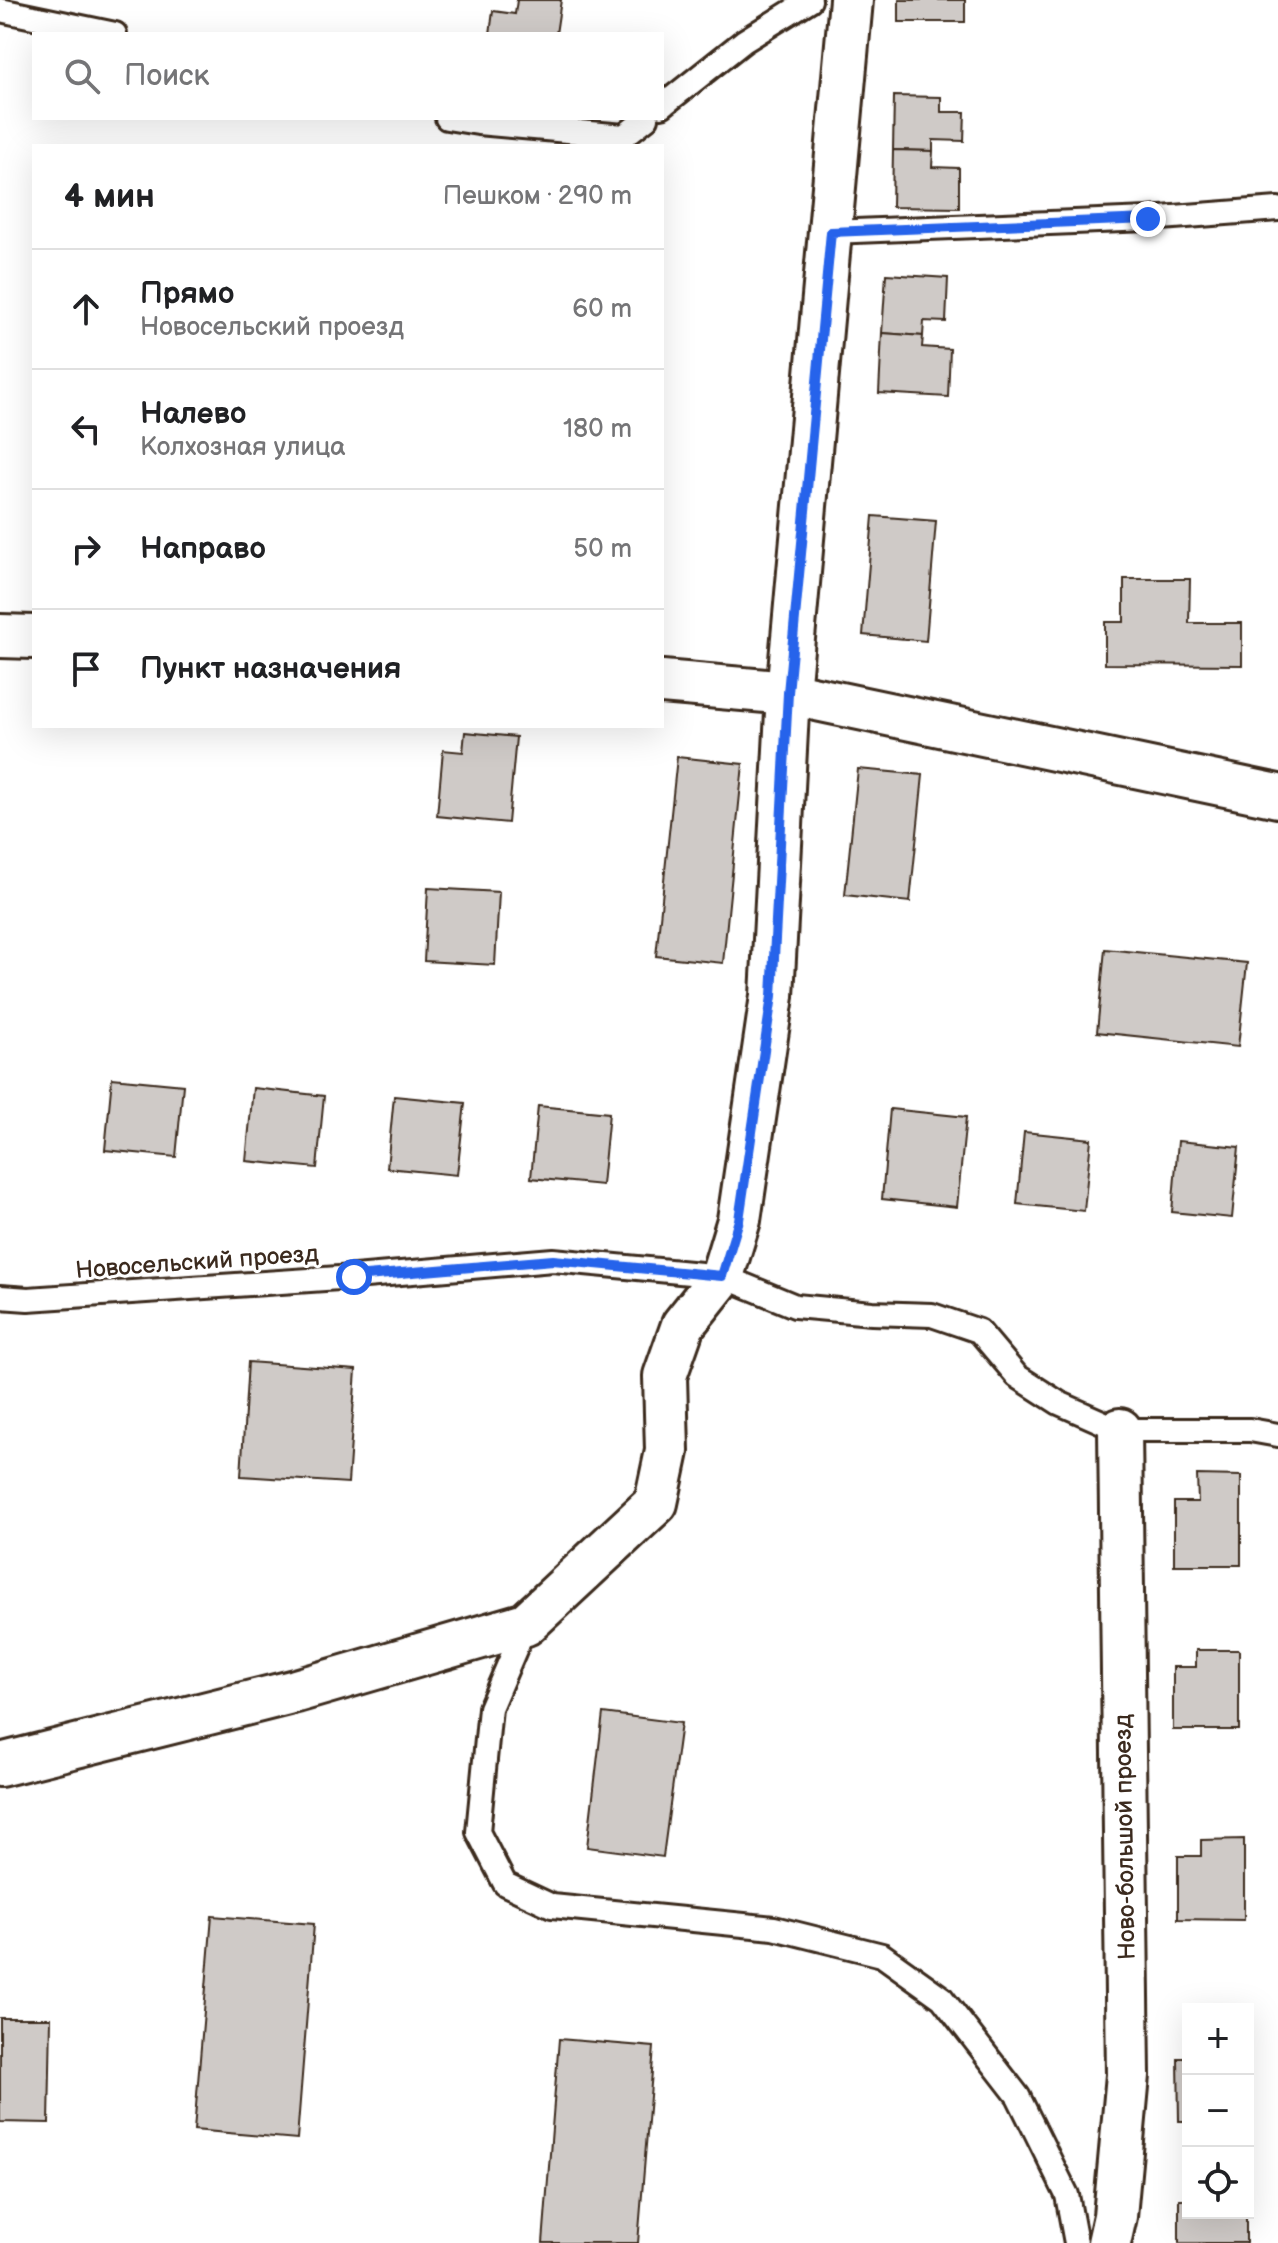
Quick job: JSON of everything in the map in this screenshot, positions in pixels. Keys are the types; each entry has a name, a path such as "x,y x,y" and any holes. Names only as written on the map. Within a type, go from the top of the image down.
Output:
{"street":[{"path":"0,1765 296,1691 526,1624 656,1503 667,1451 665,1376 683,1325 722,1276 739,1220 772,996 788,693 851,0"},
{"path":"0,636 32,637"},
{"path":"664,682 788,693 1278,796"},
{"name":"Ново-большой проезд","path":"1109,2243 1115,2216 1128,2075 1120,1430"}],"lane":[{"path":"664,104 744,41 810,0"},
{"path":"0,10 105,32"},
{"path":"459,120 624,136 644,120"},
{"path":"831,232 1148,219 1278,209"},
{"name":"Новосельский проезд","path":"0,1297 59,1297 553,1260 722,1276 795,1306 932,1315 979,1331 1017,1376 1059,1403 1120,1430"},
{"path":"1120,1430 1250,1430 1278,1435"},
{"path":"526,1624 490,1708 478,1832 505,1884 552,1906 774,1928 882,1955 942,1998 1018,2096 1067,2195 1076,2243"}],"building":[{"path":"517,0 561,0 556,32 490,32 493,11 515,14"},
{"path":"899,0 965,0 965,22 899,22"},
{"path":"894,96 941,97 941,112 965,112 964,141 933,140 933,151 893,150"},
{"path":"893,150 933,151 932,167 959,168 959,208 892,207"},
{"path":"886,274 948,278 946,322 924,321 923,336 882,333"},
{"path":"882,333 923,336 922,347 950,349 948,397 879,393"},
{"path":"873,516 936,521 926,641 863,635"},
{"path":"1124,579 1190,579 1189,623 1242,623 1242,665 1105,664 1105,622 1124,622"},
{"path":"465,732 516,737 508,823 437,816 443,750 463,752"},
{"path":"677,757 743,764 723,963 656,956"},
{"path":"858,769 923,775 910,902 845,895"},
{"path":"428,888 499,892 495,965 424,961"},
{"path":"1105,949 1247,963 1238,1047 1097,1032"},
{"path":"112,1078 183,1085 176,1157 105,1150"},
{"path":"253,1088 324,1096 317,1168 246,1161"},
{"path":"394,1096 465,1103 457,1175 387,1168"},
{"path":"538,1106 609,1113 602,1185 531,1178"},
{"path":"890,1109 966,1117 957,1207 882,1199"},
{"path":"1024,1132 1091,1139 1084,1211 1017,1204"},
{"path":"1178,1141 1239,1147 1232,1218 1172,1212"},
{"path":"248,1362 356,1370 348,1483 241,1476"},
{"path":"1197,1475 1241,1476 1241,1565 1174,1565 1174,1502 1198,1502"},
{"path":"1196,1650 1239,1650 1239,1730 1173,1730 1173,1667 1196,1667"},
{"path":"603,1713 681,1723 663,1857 587,1847"},
{"path":"1244,1839 1244,1920 1178,1919 1178,1856 1201,1856 1201,1840"},
{"path":"212,1916 314,1924 297,2139 194,2130"},
{"path":"0,2018 51,2018 49,2123 0,2122"},
{"path":"559,2039 654,2047 638,2243 543,2243"},
{"path":"1178,2058 1182,2058 1182,2121 1179,2121"},
{"path":"1179,2199 1182,2199 1182,2219 1246,2219 1246,2243 1179,2243"}],"route":[{"path":"354,1277 553,1260 722,1276 739,1220 772,996 788,693 831,232 1148,219"}]}
